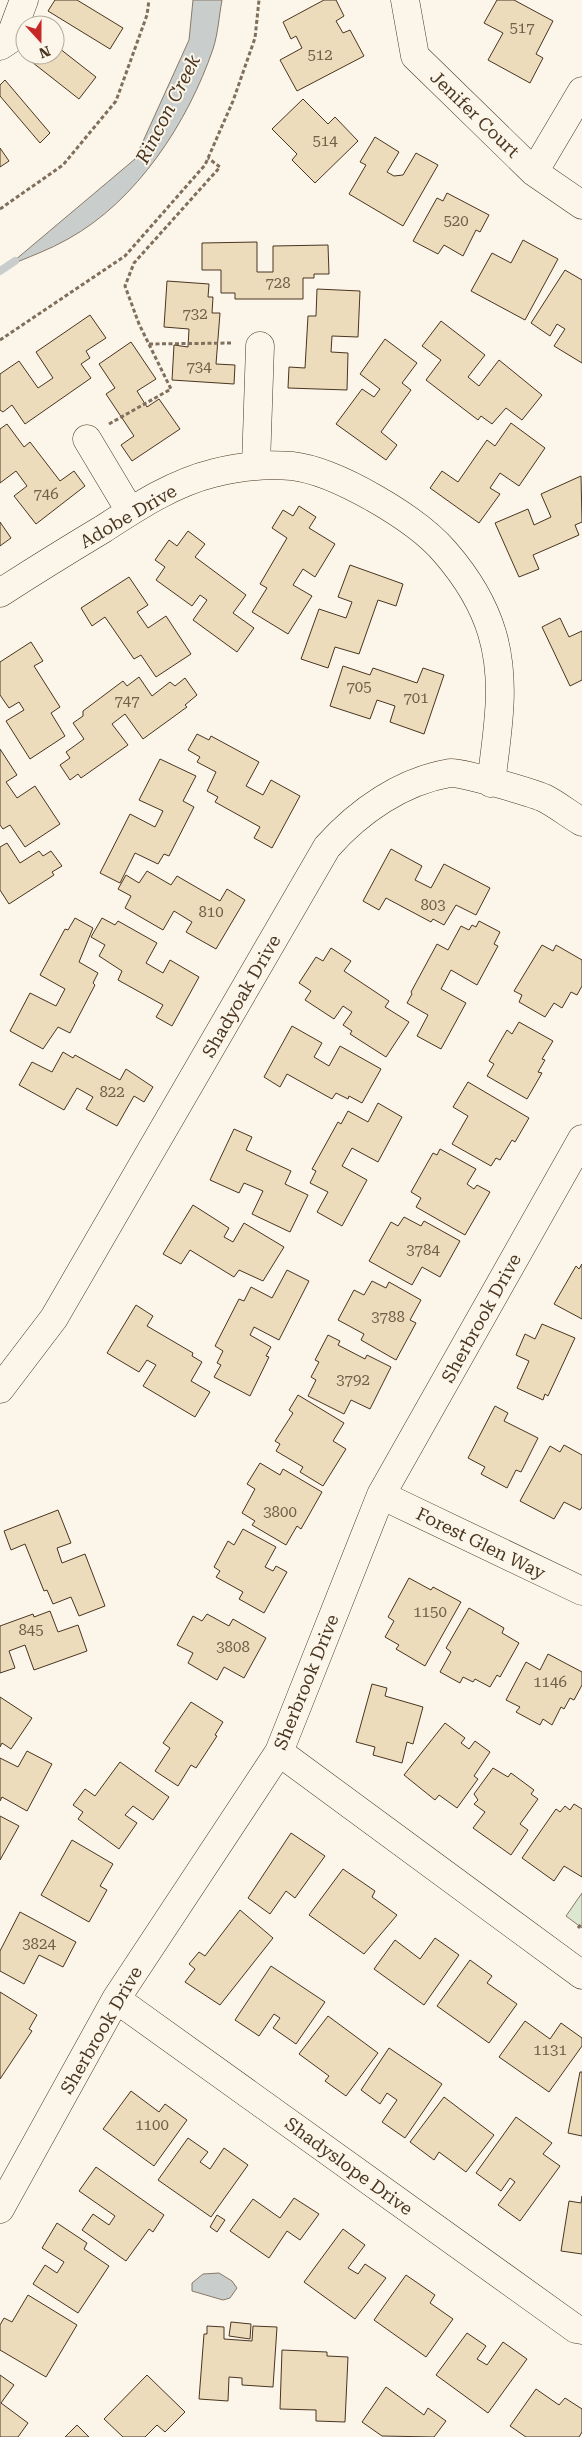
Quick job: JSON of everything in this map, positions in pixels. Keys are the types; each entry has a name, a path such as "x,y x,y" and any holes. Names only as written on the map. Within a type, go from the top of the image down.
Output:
{"street":[{"path":"0,46 9,40 24,0"},
{"name":"Jenifer Court","path":"405,0 415,56 534,172 582,205"},
{"path":"534,172 582,91"},
{"path":"256,465 260,346"},
{"path":"94,434 130,512"},
{"name":"Adobe Drive","path":"0,593 148,500 211,473 256,465 293,466 318,472 362,490 419,529 444,550 478,598 492,633 499,671 500,709 491,783"},
{"name":"Shadyoak Drive","path":"0,1389 54,1318 327,847 349,822 373,805 415,784 452,772 545,798 582,822"},
{"name":"Sherbrook Drive","path":"0,2209 116,1999 279,1752 381,1495 582,1139"},
{"name":"Forest Glen Way","path":"381,1495 582,1591"},
{"path":"279,1752 582,1975"},
{"name":"Shadyslope Drive","path":"116,1999 576,2329 582,2330"}],"path":[{"path":"0,210 63,165 116,101 147,15 149,0"},
{"path":"0,340 125,256 205,165 232,101 255,38 259,0"},
{"path":"94,434 171,389 149,344 125,286 134,263 220,167 208,158"},
{"path":"149,344 241,342 260,346"},
{"path":"578,1928 582,1923"}],"green space":[{"path":"582,1893 582,1928 566,1916"}],"water":[{"path":"193,0 222,0 216,37 213,49 190,104 157,157 116,204 93,223 61,243 8,266 135,159 189,40"},
{"path":"219,2273 232,2281 237,2288 230,2298 223,2300 192,2291 192,2283 203,2274"}],"building":[{"path":"55,0 77,0 123,28 110,49 65,21 65,15 55,15 48,11"},
{"path":"324,0 336,0 344,16 336,21 343,33 350,30 364,56 297,91 280,60 302,48 296,36 291,39 283,22"},
{"path":"497,0 514,0 553,21 536,54 543,58 530,83 488,60 503,33 484,23"},
{"path":"65,53 96,77 79,99 36,65 65,65"},
{"path":"5,80 50,133 40,143 0,96 0,85"},
{"path":"303,99 328,124 335,117 358,141 315,183 292,160 297,154 272,129"},
{"path":"375,137 399,152 387,172 394,176 403,175 416,153 438,165 403,226 349,194 366,165 360,162"},
{"path":"0,148 9,161 0,167"},
{"path":"447,193 489,215 480,232 476,230 463,256 444,245 438,254 413,241 437,198 443,201"},
{"path":"523,240 558,259 525,320 471,291 492,253 511,263"},
{"path":"257,242 257,272 273,272 273,246 328,245 329,274 314,274 314,278 303,278 303,299 235,299 235,293 221,293 221,270 202,270 202,243"},
{"path":"565,270 582,280 582,363 554,346 565,329 557,324 550,336 531,323"},
{"path":"167,281 209,284 208,297 213,297 212,313 220,313 216,364 235,365 234,384 172,380 174,345 188,347 189,329 164,327"},
{"path":"317,289 360,291 358,337 332,336 331,352 348,353 347,390 288,388 289,367 305,368 308,316 316,316"},
{"path":"90,315 106,338 86,351 90,358 81,364 91,378 25,424 12,405 3,412 0,410 0,374 19,361 38,388 53,378 36,352"},
{"path":"441,321 485,355 468,377 479,386 499,360 542,395 522,420 506,408 492,424 481,416 478,420 426,380 441,360 422,346"},
{"path":"385,339 417,363 402,383 411,390 381,432 397,445 386,460 336,424 362,389 374,397 380,389 360,374"},
{"path":"131,342 156,379 137,391 147,407 159,399 180,429 132,461 121,445 134,436 106,394 115,388 99,364"},
{"path":"511,423 545,448 519,486 500,473 490,488 500,494 479,523 430,488 442,471 458,482 487,440 495,446"},
{"path":"7,424 24,447 30,442 60,481 74,471 85,486 36,524 14,496 27,486 16,471 0,483 0,429"},
{"path":"581,476 582,522 575,525 579,535 533,555 539,569 519,577 495,523 528,509 534,525 551,517 541,494"},
{"path":"299,506 316,517 309,528 335,544 315,577 303,569 293,585 312,596 288,634 252,612 267,588 260,584 287,538 272,528 283,510 293,516"},
{"path":"0,522 11,538 0,546"},
{"path":"188,531 205,544 195,557 246,595 233,613 254,628 237,652 193,620 207,600 200,595 192,606 156,580 165,567 155,560 169,540 177,546"},
{"path":"350,565 403,584 396,606 378,600 359,654 335,647 328,668 301,659 319,609 346,618 352,602 338,597"},
{"path":"129,577 148,605 137,612 148,628 166,616 191,654 156,677 141,655 134,659 105,617 92,626 81,608"},
{"path":"560,618 569,637 582,631 582,680 570,686 542,627"},
{"path":"31,642 43,661 34,666 60,707 51,713 65,736 30,759 6,721 24,710 19,702 9,708 0,695 0,662"},
{"path":"343,666 370,675 373,668 417,683 423,668 444,675 424,734 390,722 395,706 377,700 370,719 330,706"},
{"path":"139,677 152,696 170,682 175,686 185,678 197,695 185,705 187,707 143,739 125,714 112,724 128,745 81,778 78,774 70,780 60,765 70,758 66,752 84,739 73,723 83,716 83,711 123,681 127,686"},
{"path":"197,734 209,740 211,736 259,762 246,786 263,795 271,780 300,796 272,848 254,838 260,827 215,802 218,797 207,791 216,772 197,762 200,757 188,750"},
{"path":"0,749 17,775 6,782 17,798 35,786 60,824 25,847 10,825 3,829 0,825"},
{"path":"160,759 196,776 183,801 194,807 169,856 164,854 158,864 135,853 120,883 100,873 130,814 155,827 163,811 139,800"},
{"path":"7,843 20,863 39,851 43,856 51,851 62,866 52,872 54,875 9,904 0,890 0,847"},
{"path":"391,849 422,866 415,880 431,888 444,864 490,888 476,915 456,905 444,925 433,919 431,922 386,898 379,910 363,901"},
{"path":"147,871 171,885 177,876 220,901 227,889 245,900 216,949 186,932 192,922 174,911 163,930 125,908 131,896 118,889 126,875 139,883"},
{"path":"75,918 93,928 79,962 98,973 93,983 95,985 70,1033 58,1027 43,1049 10,1031 30,993 56,1006 65,989 40,975 65,929 68,930"},
{"path":"102,918 115,925 118,921 157,943 146,963 163,973 170,960 199,977 172,1026 156,1017 163,1005 118,980 122,971 99,956 105,945 91,937"},
{"path":"479,921 500,932 494,944 498,946 477,985 451,970 441,989 466,1003 441,1049 417,1036 428,1015 407,1003 437,944 448,950 461,926 469,930 472,925 476,927"},
{"path":"542,945 553,951 556,945 582,960 582,986 577,995 571,992 562,1008 554,1003 545,1017 519,1002 522,995 514,991"},
{"path":"331,948 351,961 344,971 389,1001 385,1007 409,1022 386,1057 350,1034 352,1031 343,1025 352,1012 343,1006 334,1019 305,1000 311,991 299,983 316,957 323,961"},
{"path":"519,1022 553,1041 542,1059 545,1060 538,1072 542,1073 527,1099 487,1076 494,1064 489,1061 507,1030 512,1034"},
{"path":"292,1026 322,1043 314,1057 329,1066 340,1046 381,1069 362,1103 349,1096 348,1099 336,1093 332,1099 287,1074 280,1087 264,1077"},
{"path":"63,1052 73,1058 75,1055 120,1080 126,1069 153,1087 144,1102 134,1096 117,1126 86,1109 93,1097 77,1088 64,1110 19,1085 32,1062 52,1072"},
{"path":"468,1082 529,1118 515,1142 512,1140 500,1160 496,1158 491,1166 452,1144 468,1116 453,1107"},
{"path":"378,1103 402,1117 378,1162 352,1148 342,1166 367,1180 342,1226 317,1212 328,1192 310,1183 316,1171 312,1169 338,1122 341,1124 348,1111 368,1122"},
{"path":"234,1129 252,1137 246,1150 291,1171 285,1184 308,1195 290,1232 252,1214 263,1191 244,1183 239,1193 210,1180"},
{"path":"440,1149 476,1169 467,1184 474,1189 477,1185 490,1192 465,1235 416,1207 421,1198 411,1192 433,1153 437,1155"},
{"path":"193,1205 229,1228 224,1237 233,1242 244,1223 284,1247 263,1281 239,1270 234,1277 190,1250 181,1264 163,1254"},
{"path":"404,1217 421,1226 424,1221 460,1241 440,1277 422,1267 412,1285 369,1261 391,1222 398,1226"},
{"path":"582,1264 582,1319 554,1304 576,1266 579,1269"},
{"path":"287,1270 309,1281 279,1340 254,1327 250,1335 271,1347 266,1356 269,1357 250,1396 214,1377 221,1365 217,1363 223,1351 215,1346 239,1299 244,1301 251,1287 272,1298"},
{"path":"372,1281 386,1288 389,1282 421,1300 410,1320 416,1323 396,1360 361,1340 364,1334 338,1320 354,1290 364,1295"},
{"path":"136,1305 153,1316 147,1326 193,1353 192,1356 202,1362 191,1381 210,1392 195,1417 143,1386 156,1365 147,1360 139,1372 107,1353"},
{"path":"542,1324 575,1338 548,1396 545,1394 543,1400 517,1388 529,1361 516,1355 525,1334 535,1339"},
{"path":"328,1335 340,1341 338,1345 365,1359 367,1355 391,1367 370,1409 351,1400 344,1414 308,1396 316,1380 311,1377 319,1362 315,1360"},
{"path":"298,1395 344,1423 333,1441 346,1449 323,1486 300,1472 303,1467 276,1451 280,1444 275,1441 293,1413 289,1410"},
{"path":"495,1406 508,1413 504,1421 538,1438 521,1472 516,1470 507,1488 481,1474 485,1467 468,1458"},
{"path":"564,1445 582,1455 582,1507 580,1510 564,1502 554,1519 520,1501 550,1446 560,1452"},
{"path":"260,1463 280,1475 283,1469 322,1492 301,1529 297,1526 286,1545 252,1525 255,1521 242,1513 255,1489 247,1484"},
{"path":"58,1510 71,1543 57,1548 62,1563 85,1554 105,1606 79,1616 71,1597 53,1604 47,1590 44,1591 25,1544 11,1550 4,1531"},
{"path":"243,1529 276,1547 265,1567 273,1571 276,1566 287,1572 264,1613 239,1599 243,1592 216,1577 220,1571 214,1567 228,1541 234,1545"},
{"path":"409,1578 431,1590 433,1587 461,1602 425,1666 396,1649 399,1645 385,1637 394,1621 388,1617"},
{"path":"469,1608 504,1628 502,1633 519,1643 500,1677 497,1675 490,1687 475,1679 473,1682 463,1677 460,1683 440,1672 451,1652 446,1648"},
{"path":"50,1611 58,1632 78,1625 87,1651 34,1670 25,1645 9,1651 15,1668 0,1673 0,1626 33,1614 34,1617"},
{"path":"207,1614 229,1626 233,1619 266,1638 244,1678 224,1667 217,1680 188,1663 193,1653 177,1645 193,1616 202,1621"},
{"path":"548,1654 582,1672 582,1685 574,1700 570,1698 564,1709 561,1707 552,1725 543,1719 540,1725 516,1712 520,1707 506,1700 526,1662 540,1670"},
{"path":"372,1684 387,1688 385,1696 423,1707 413,1744 407,1742 402,1763 373,1755 375,1747 356,1742"},
{"path":"0,1697 32,1718 11,1749 2,1743 0,1747"},
{"path":"191,1702 223,1722 215,1735 217,1736 196,1768 191,1765 178,1786 155,1771 170,1748 163,1743"},
{"path":"445,1723 465,1738 461,1743 469,1749 475,1741 490,1752 474,1776 478,1779 457,1808 439,1795 435,1800 404,1775"},
{"path":"27,1751 52,1764 27,1811 2,1797 0,1801 0,1758 18,1767"},
{"path":"120,1762 169,1797 153,1820 133,1806 125,1815 137,1823 119,1849 78,1819 83,1812 73,1805 85,1789 95,1796"},
{"path":"493,1768 508,1777 511,1773 534,1790 531,1794 538,1799 520,1824 528,1830 511,1855 473,1828 485,1812 474,1804 478,1800 474,1794"},
{"path":"574,1804 582,1809 582,1877 564,1866 554,1881 522,1858 556,1809 560,1812 565,1806 570,1810"},
{"path":"0,1816 19,1826 0,1860"},
{"path":"291,1833 325,1856 295,1898 286,1891 270,1914 248,1898"},
{"path":"72,1840 113,1864 100,1886 107,1890 89,1922 41,1895"},
{"path":"343,1869 375,1891 372,1897 397,1915 364,1954 309,1915"},
{"path":"240,1910 273,1938 220,2005 185,1982 195,1969 189,1964 199,1952 205,1956"},
{"path":"20,1912 76,1942 63,1967 39,1955 24,1984 0,1971 0,1951"},
{"path":"435,1938 459,1955 424,2005 374,1969 395,1940 420,1959"},
{"path":"470,1960 492,1976 487,1983 517,2004 489,2043 437,2006"},
{"path":"271,1966 325,2002 296,2044 273,2028 280,2018 274,2014 259,2036 235,2020"},
{"path":"0,1992 37,2015 29,2029 32,2031 0,2079"},
{"path":"328,2016 378,2053 346,2096 325,2081 329,2076 299,2054"},
{"path":"525,2021 550,2039 561,2023 582,2038 582,2046 549,2092 499,2057"},
{"path":"389,2048 442,2084 405,2138 382,2122 397,2100 387,2093 380,2104 361,2090"},
{"path":"580,2072 582,2072 582,2136 568,2133"},
{"path":"131,2091 159,2112 165,2104 187,2120 154,2166 103,2129"},
{"path":"444,2097 494,2135 466,2172 439,2152 434,2160 410,2142"},
{"path":"516,2117 552,2143 543,2154 560,2166 520,2221 498,2205 515,2182 510,2178 501,2191 476,2173"},
{"path":"188,2138 208,2152 200,2162 210,2169 224,2148 248,2165 211,2217 158,2180"},
{"path":"96,2167 164,2215 153,2232 149,2229 126,2261 82,2230 93,2214 109,2225 115,2216 79,2191"},
{"path":"582,2196 582,2254 561,2251 569,2201 581,2203"},
{"path":"294,2198 319,2214 300,2240 287,2231 269,2258 230,2231 253,2199 280,2218"},
{"path":"217,2215 225,2220 217,2232 210,2227"},
{"path":"57,2223 87,2243 84,2249 109,2266 78,2313 33,2284 45,2265 57,2273 64,2262 42,2248"},
{"path":"343,2229 365,2245 348,2268 358,2274 365,2264 386,2278 355,2319 304,2282"},
{"path":"406,2275 435,2295 430,2303 453,2319 426,2357 374,2320"},
{"path":"28,2295 77,2325 46,2377 0,2350 0,2325 4,2318 12,2322"},
{"path":"231,2322 251,2324 250,2339 229,2336"},
{"path":"207,2326 224,2327 224,2339 252,2341 253,2326 277,2327 273,2387 242,2385 242,2378 229,2377 228,2401 199,2399 204,2334 207,2334"},
{"path":"467,2333 486,2346 477,2359 487,2365 503,2342 527,2359 488,2413 436,2375"},
{"path":"282,2350 327,2352 327,2356 348,2357 345,2422 316,2421 316,2410 280,2409"},
{"path":"0,2375 14,2385 1,2403 28,2423 18,2437 0,2437"},
{"path":"147,2375 185,2412 165,2432 157,2425 145,2437 123,2437 104,2419"},
{"path":"386,2387 424,2415 428,2408 446,2421 434,2437 382,2436 362,2422"},
{"path":"536,2389 559,2405 565,2398 582,2409 582,2432 579,2437 526,2437 510,2426"},
{"path":"77,2425 89,2437 65,2437"}],"waterway":[{"name":"Rincon Creek","path":"0,271 15,261"}]}
